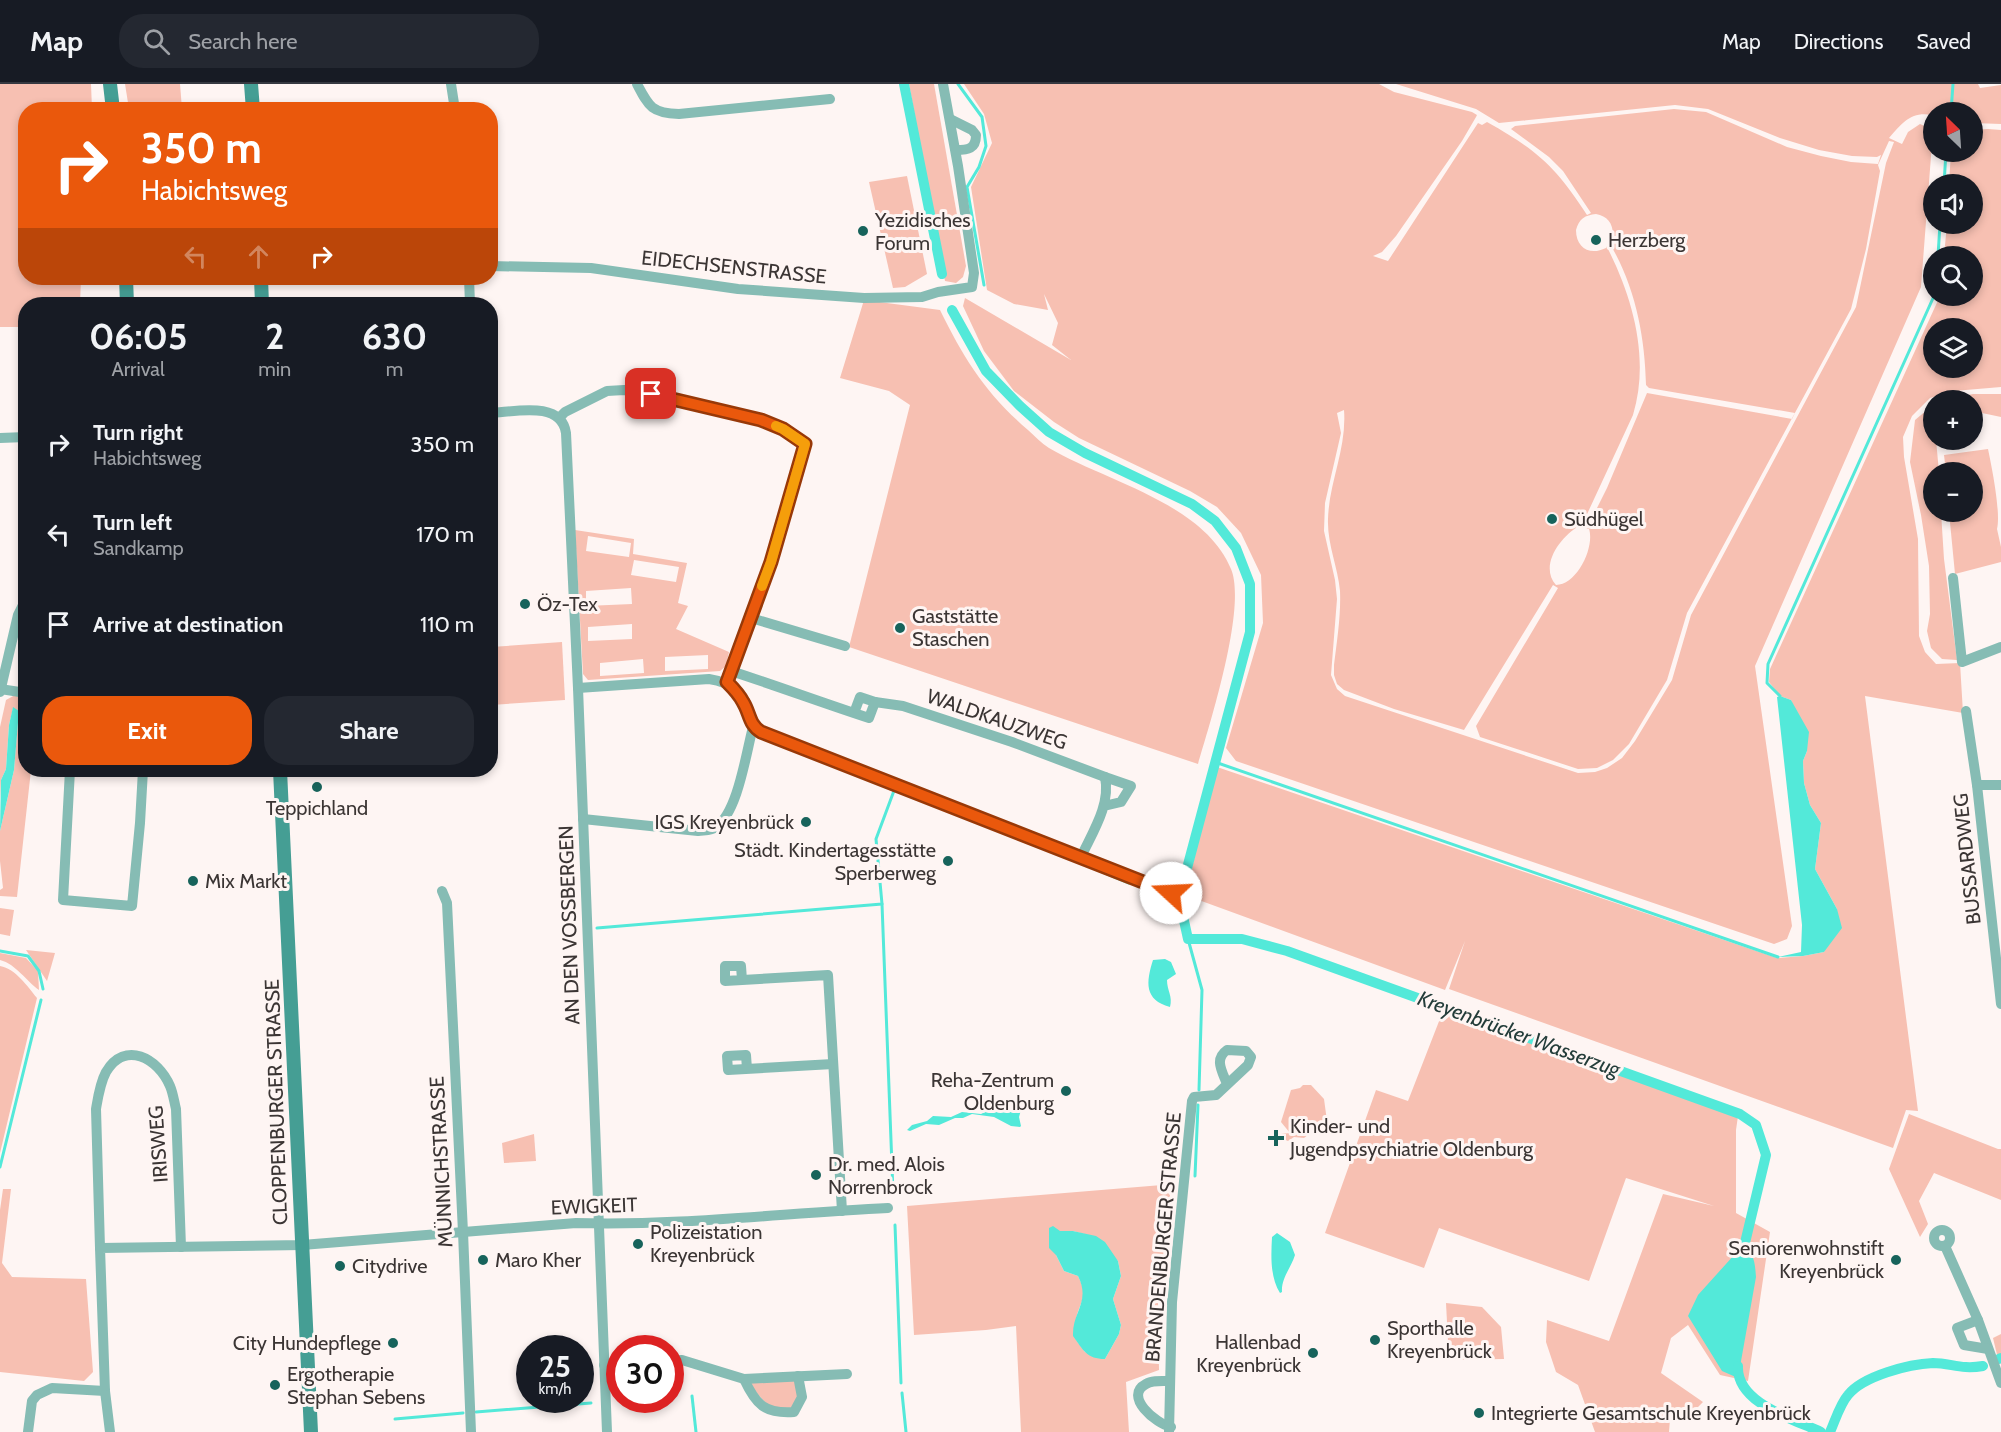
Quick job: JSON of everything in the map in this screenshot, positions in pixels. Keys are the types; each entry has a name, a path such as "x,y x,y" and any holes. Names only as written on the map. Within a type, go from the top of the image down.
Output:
{"main road":[{"path":"110,84 112,102"},
{"path":"251,84 252,102"},
{"name":"CLOPPENBURGER STRASSE","path":"280,777 310,1432"}],"street":[{"path":"451,84 454,102"},
{"path":"637,84 646,101 660,113 679,114 830,99"},
{"path":"943,84 956,150 973,147 976,135 972,130 950,119"},
{"name":"EIDECHSENSTRASSE","path":"498,266 591,268 738,289 864,298 922,297 972,287 974,273 956,150"},
{"path":"498,413 545,411 559,418 565,412 607,391 624,390 666,397 746,416 783,429 805,444 771,562 727,682"},
{"name":"AN DEN VOSSBERGEN","path":"559,418 564,424 566,433 607,1432"},
{"path":"0,438 18,437"},
{"path":"1953,578 1962,662 2001,647"},
{"path":"18,615 0,690 18,692"},
{"path":"750,618 845,646"},
{"path":"731,671 854,713 869,718 875,702 860,697 854,713"},
{"path":"578,688 710,679 727,682 745,705 753,727 734,802 726,818 714,829 698,831 583,819"},
{"name":"WALDKAUZWEG","path":"875,702 903,706 1012,742 1131,786 1121,802 1104,806"},
{"name":"BUSSARDWEG","path":"1966,711 1977,786 2001,1004"},
{"path":"753,727 1171,893"},
{"path":"70,777 63,900 132,906 143,777"},
{"path":"1081,857 1104,806 1107,785 1105,777"},
{"path":"1977,786 2001,785"},
{"name":"MÜNNICHSTRASSE","path":"442,891 447,903 452,986 471,1432"},
{"path":"742,980 828,975 842,1211"},
{"name":"IRISWEG","path":"110,1432 105,1390 96,1109 105,1073 116,1061 126,1056 137,1055 151,1061 163,1072 171,1088 176,1109 181,1247"},
{"path":"747,1069 833,1064"},
{"name":"BRANDENBURGER STRASSE","path":"1170,1429 1172,1302 1192,1101 1194,1097 1216,1095 1227,1084"},
{"name":"EWIGKEIT","path":"100,1248 302,1245 576,1223 719,1219 888,1208"},
{"path":"1945,1246 1978,1320 2001,1383"},
{"path":"1978,1320 1957,1328 1964,1345 1988,1349"},
{"path":"684,1361 744,1379 848,1374"},
{"path":"744,1379 757,1403 775,1413 794,1412 802,1397 798,1376"},
{"name":"BRANDENBURGER STRASSE","path":"1170,1381 1144,1384 1139,1389 1138,1395 1146,1412 1170,1429"},
{"path":"28,1432 32,1401 45,1390 52,1388 105,1390"}],"shaded area":[{"path":"0,84 91,84 92,102 18,102 18,285 81,285 80,297 18,297 18,327 0,327"},
{"path":"125,84 180,84 181,102 128,102"},
{"path":"909,84 934,84 966,266 963,277 956,283 945,281"},
{"path":"964,84 1379,84 1394,92 1472,112 1477,115 1462,141 1396,236 1382,252 1373,256 1388,261 1478,123 1482,125 1487,122 1544,161 1565,184 1587,215 1591,213 1563,171 1549,157 1511,129 1515,126 1674,109 1706,112 1787,147 1821,156 1878,164 1881,155 1877,157 1852,156 1819,150 1780,138 1708,109 1675,105 1499,123 1476,109 1396,84 1978,84 1980,88 2001,85 2001,124 1983,123 1983,102 1923,102 1923,114 1908,119 1889,138 1902,144 1908,132 1920,124 1923,125 1923,162 1931,162 1930,174 1923,174 1923,234 1925,234 1921,287 1755,666 1792,926 1787,939 1774,944 1236,761 1226,748 1263,623 1261,575 1241,533 1217,507 1190,491 1079,438 1054,422 1014,391 984,351 963,306 965,298 1071,360 1052,345 1058,323 1044,294 1048,310 1014,304 987,290 971,187 992,143 984,114","holes":["1889,141 1894,142 1886,163 1856,307 1691,615 1672,680 1622,758 1607,768 1595,772 1578,773 1345,696 1337,689 1331,675 1337,599 1324,531 1325,503 1341,433 1337,413 1344,410 1343,438 1331,492 1328,519 1329,537 1340,591 1334,665 1337,684 1344,690 1394,709 1464,730 1553,585 1558,588 1476,726 1480,737 1578,769 1597,768 1613,760 1629,744 1667,680 1687,613 1792,419 1647,393 1607,488 1587,528 1582,525 1633,415 1638,394 1640,372 1636,329 1624,287 1607,247 1610,244 1626,277 1637,312 1646,385 1649,388 1795,413 1851,309 1866,249 1880,171 1878,165","1596,214 1606,218 1611,224 1613,235 1606,248 1589,251 1578,242 1576,230 1581,220","1579,526 1589,529 1587,555 1571,579 1556,585 1551,577 1550,569 1554,552 1565,537"]},
{"path":"1983,129 2001,130 2001,387 1923,390 1923,405 1912,416 1903,437 1904,457 1918,539 1919,636 1925,652 1936,664 1960,663 1963,713 1865,696 1918,1111 1906,1110 1893,1148 1449,989 1465,941 1445,990 1185,895 1217,767 1777,958 1824,952 1837,909 1815,869 1821,823 1810,805 1804,783 1803,761 1807,751 1791,700 1780,696 1769,682 1770,669 1923,333 1923,378 1983,378 1983,318 1930,318 1935,306 1983,306 1983,246 1945,246 1946,234 1983,234 1983,174 1950,174 1950,162 1983,162"},
{"path":"907,176 927,274 905,287 893,288 869,182"},
{"path":"864,300 940,310 977,375 1013,417 1041,442 1072,460 1176,510 1199,527 1218,546 1231,569 1235,587 1234,610 1225,665 1198,764 849,647 910,405 889,391 840,378"},
{"path":"1983,394 2001,394 2001,417 1983,413"},
{"path":"1923,413 1923,450 1937,450 1938,462 1923,462 1923,522 1942,522 1957,660 1942,659 1931,648 1927,631 1930,614 1929,566 1910,462 1915,420"},
{"path":"1988,449 1994,478 2001,562 1955,574 1950,522 1983,522 1983,462 1945,462 1944,455"},
{"path":"575,530 634,539 633,554 687,563 678,603 688,606 676,629 729,652 726,666 720,671 588,680 583,674","holes":["588,536 631,543 629,557 586,551","634,560 679,567 676,582 631,575","631,588 632,604 586,606 586,591","632,624 632,639 588,641 588,627","708,655 708,669 665,671 665,657","643,659 644,673 600,676 600,663"]},
{"path":"562,642 565,700 498,705 498,647"},
{"path":"18,696 18,710 13,708 9,725 6,769 1,780 0,799 0,727 6,700"},
{"path":"18,723 18,777 30,777 17,897 0,896 0,890 3,888 0,831 14,770"},
{"path":"0,908 14,910 10,936 0,934"},
{"path":"26,950 55,953 47,981"},
{"path":"0,953 26,958 38,971 39,990 16,969 0,960"},
{"path":"0,966 16,974 37,998 0,1153"},
{"path":"1443,1011 1738,1116 1736,1213 1770,1232 1748,1381 1720,1375 1688,1325 1671,1338 1661,1373 1703,1402 1690,1415 1670,1419 1669,1432 1595,1432 1578,1385 1556,1372 1546,1342 1547,1320 1609,1341 1663,1194 1714,1206 1626,1178 1589,1281 1439,1228 1424,1268 1325,1233 1376,1090 1408,1101"},
{"path":"1303,1085 1311,1085 1324,1099 1327,1121 1323,1122 1324,1128 1321,1130 1318,1127 1304,1138 1294,1137 1288,1141 1281,1138 1281,1134 1290,1133 1281,1122 1291,1090"},
{"path":"1909,1114 2001,1149 2001,1200 1934,1173 1919,1201 1928,1224 1920,1237 1889,1169"},
{"path":"534,1134 536,1161 504,1163 502,1143"},
{"path":"1162,1185 1170,1195 1158,1300 1159,1370 1126,1382 1129,1432 1021,1432 1016,1326 914,1335 907,1206","holes":["1060,1231 1073,1231 1096,1237 1118,1261 1121,1276 1113,1299 1121,1325 1119,1334 1105,1359 1085,1352 1076,1340 1076,1318 1083,1297 1083,1288 1078,1276 1064,1271 1056,1255"]},
{"path":"3,1189 11,1189 2,1263 12,1277 86,1279 93,1372 84,1381 0,1372 0,1210"},
{"path":"1446,1303 1482,1307 1501,1327 1504,1359 1449,1360"},
{"path":"2001,1334 2001,1362 1999,1363 1993,1338"},
{"path":"798,1376 802,1397 794,1412 775,1413 744,1379"}],"water":[{"path":"1777,697 1791,700 1809,732 1807,751 1803,761 1804,783 1810,805 1821,823 1815,869 1837,909 1842,928 1824,952 1803,956 1778,957 1801,952 1802,925"},
{"path":"13,707 18,710 14,770 0,831 1,780 6,769 9,725"},
{"path":"1165,959 1171,962 1176,974 1167,980 1170,1007 1155,1000 1148,983 1153,960"},
{"path":"1015,1108 1021,1110 1020,1127 1011,1126 994,1117 972,1114 939,1125 926,1124 910,1131 907,1130 912,1125 927,1121 933,1116 951,1117 962,1112 981,1114 1005,1109 1009,1112"},
{"path":"1053,1226 1060,1231 1096,1236 1105,1242 1118,1261 1121,1276 1113,1299 1121,1325 1119,1334 1105,1359 1090,1355 1073,1336 1073,1328 1083,1293 1078,1276 1064,1271 1056,1255 1049,1248 1049,1228"},
{"path":"1277,1233 1290,1242 1295,1255 1280,1293 1274,1280 1271,1259 1272,1237"},
{"path":"1744,1247 1752,1256 1756,1277 1738,1378 1722,1371 1688,1316 1698,1295"}],"waterway":[{"name":"Kreyenbrücker Wasserzug","path":"904,84 942,274"},
{"path":"958,84 982,117 986,146 979,167 967,187 984,285"},
{"path":"1952,102 1953,84"},
{"path":"1945,162 1945,174"},
{"path":"1939,234 1939,246"},
{"path":"1780,696 1767,683 1768,664 1929,306"},
{"name":"Kreyenbrücker Wasserzug","path":"952,310 986,371 1049,432 1085,453 1192,504 1215,521 1236,548 1250,584 1250,632 1182,887"},
{"path":"1215,762 1778,957"},
{"path":"597,928 882,904 876,839 895,788"},
{"path":"1093,868 1129,883"},
{"path":"882,904 893,1193"},
{"name":"Kreyenbrücker Wasserzug","path":"1181,907 1188,939 1242,939 1287,951 1740,1114 1756,1125 1766,1155 1744,1247 1744,1260"},
{"path":"1188,939 1202,990 1199,1090"},
{"path":"0,951 28,956 39,971 43,989"},
{"path":"0,1167 41,1000"},
{"path":"1195,1176 1198,1105"},
{"path":"895,1225 901,1383"},
{"path":"1830,1432 1848,1395 1855,1388 1875,1377 1923,1364 1983,1366"},
{"path":"1738,1366 1740,1379 1746,1390 1756,1400 1782,1415 1821,1432"},
{"path":"902,1393 906,1432"},
{"path":"692,1396 696,1432"},
{"path":"476,1412 516,1409"},
{"path":"395,1419 463,1413"}],"slow traffic":[{"path":"762,586 805,444 776,426"}],"place":[{"name":"Yezidisches Forum","path":"863,231"},
{"name":"Herzberg","path":"1596,240"},
{"name":"Südhügel","path":"1552,519"},
{"name":"Öz-Tex","path":"525,604"},
{"name":"Gaststätte Staschen","path":"900,628"},
{"name":"Teppichland","path":"317,787"},
{"name":"IGS Kreyenbrück","path":"806,822"},
{"name":"Städt. Kindertagesstätte Sperberweg","path":"948,861"},
{"name":"Mix Markt","path":"193,881"},
{"name":"Reha-Zentrum Oldenburg","path":"1066,1091"},
{"name":"Kinder- und Jugendpsychiatrie Oldenburg","path":"1276,1138"},
{"name":"Dr. med. Alois Norrenbrock","path":"816,1175"},
{"name":"Polizeistation Kreyenbrück","path":"638,1244"},
{"name":"Maro Kher","path":"483,1260"},
{"name":"Seniorenwohnstift Kreyenbrück","path":"1896,1260"},
{"name":"Citydrive","path":"340,1266"},
{"name":"Sporthalle Kreyenbrück","path":"1375,1340"},
{"name":"City Hundepflege","path":"393,1343"},
{"name":"Hallenbad Kreyenbrück","path":"1313,1353"},
{"name":"Ergotherapie Stephan Sebens","path":"275,1385"},
{"name":"Integrierte Gesamtschule Kreyenbrück","path":"1479,1413"}],"route":[{"path":"651,394 761,420 783,429 805,444 771,562 727,682 745,705 753,727 1171,893"}]}
